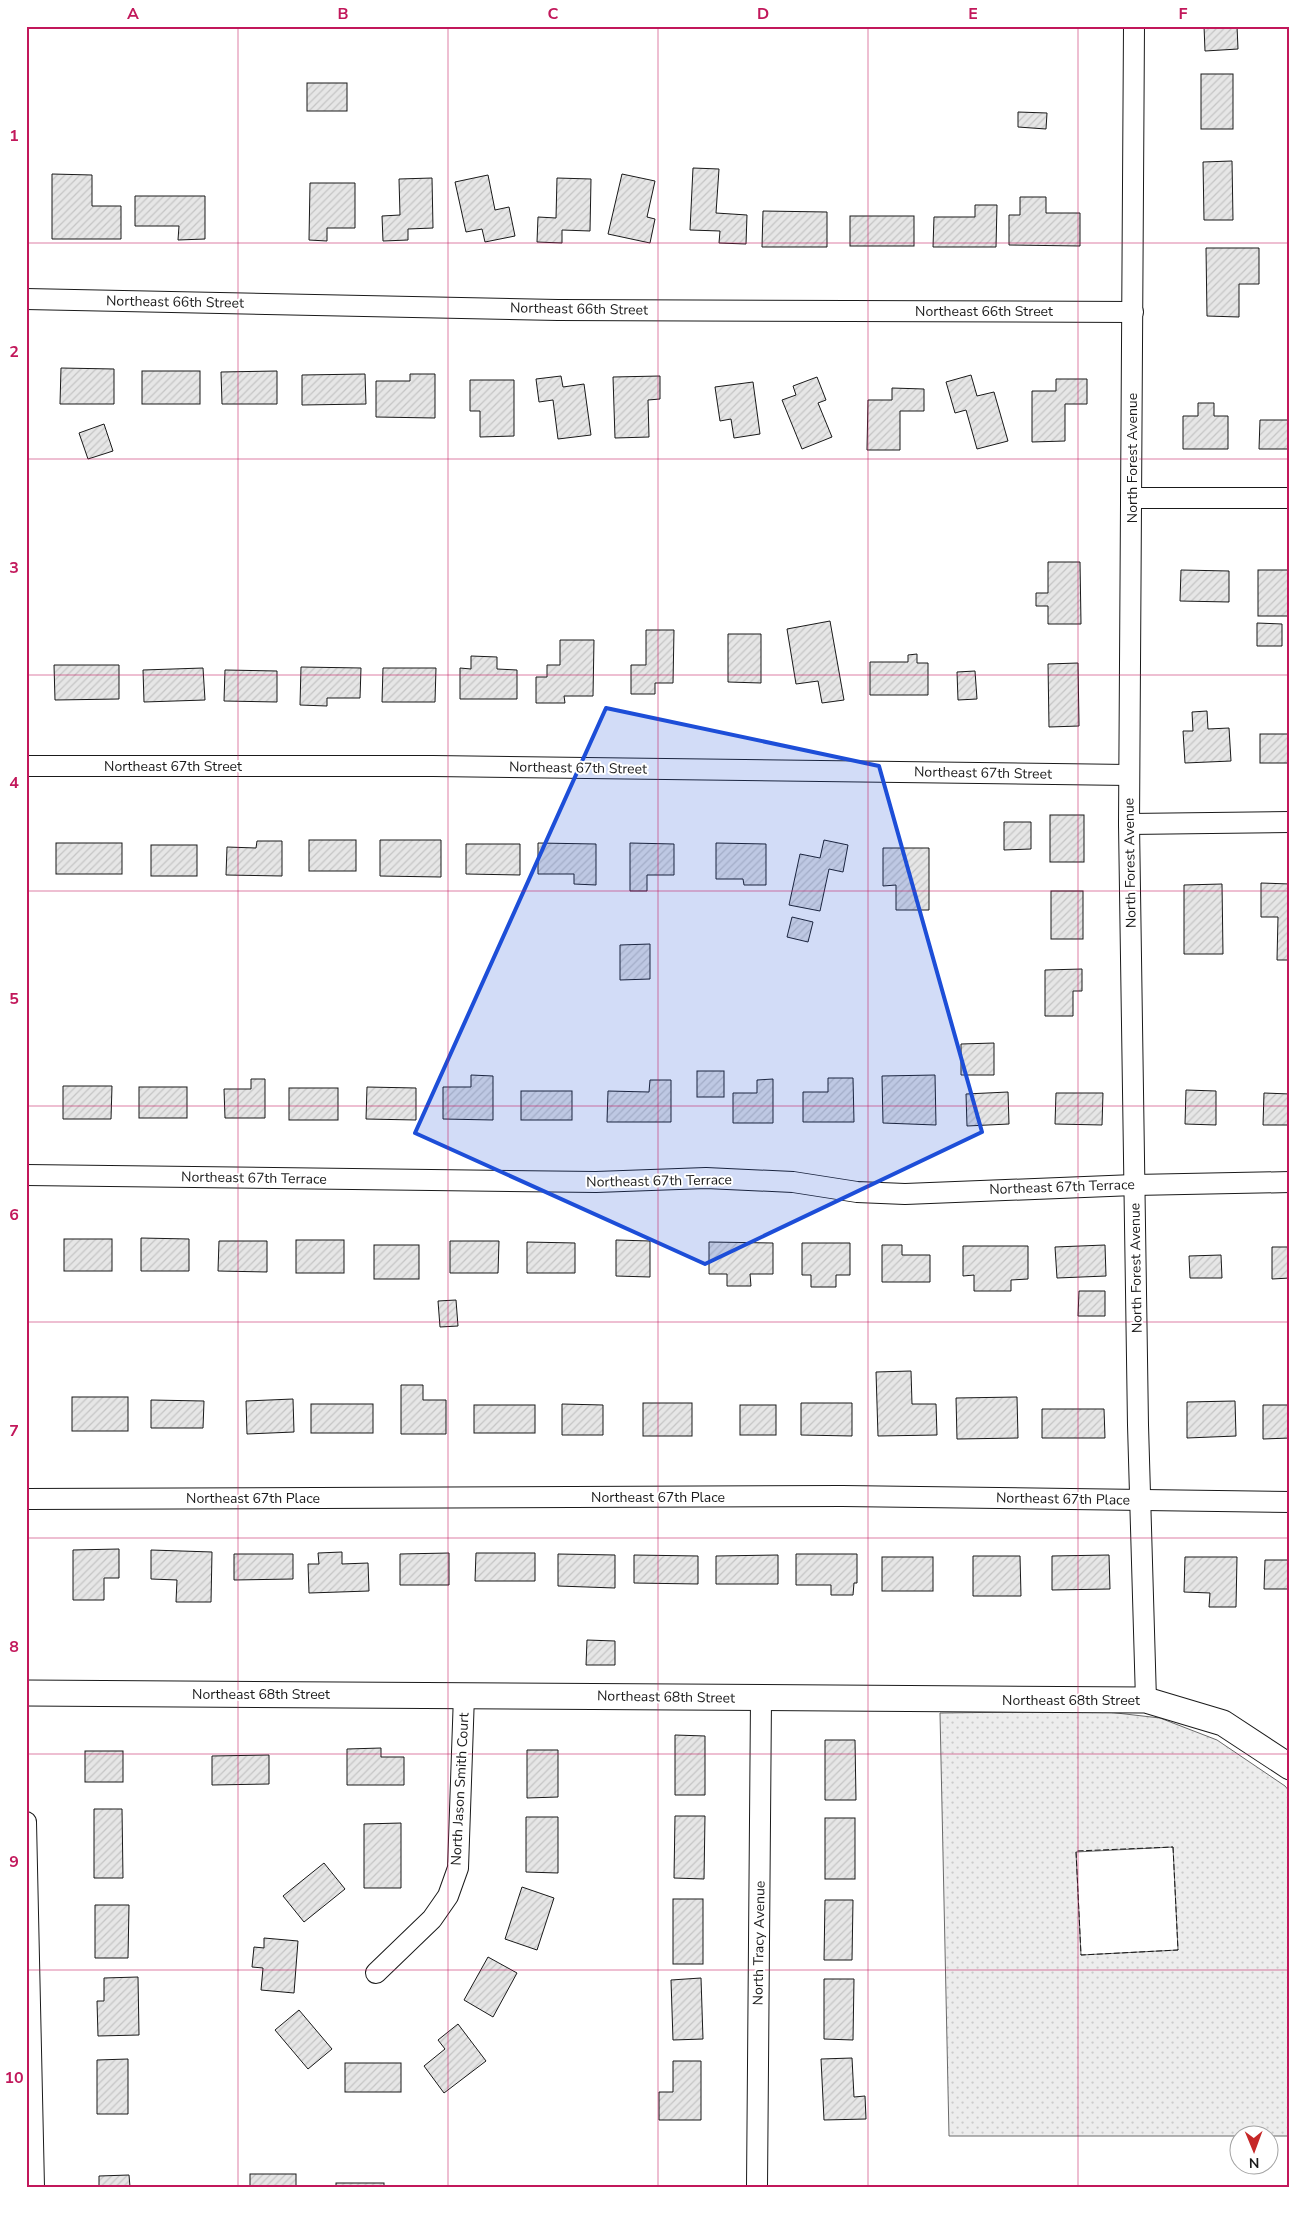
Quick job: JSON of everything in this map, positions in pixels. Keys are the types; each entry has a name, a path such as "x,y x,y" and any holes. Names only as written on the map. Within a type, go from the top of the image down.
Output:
{"street":[{"name":"North Forest Avenue","path":"1134,26 1129,824 1140,1500 1146,1700"},
{"name":"Northeast 66th Street","path":"26,299 568,310 1133,312"},
{"path":"1131,498 1290,498"},
{"name":"Northeast 67th Street","path":"26,766 433,766 1129,775"},
{"path":"1129,824 1290,822"},
{"name":"Northeast 67th Terrace","path":"26,1175 596,1182 706,1178 793,1182 857,1192 905,1194 1134,1185 1290,1182"},
{"name":"Northeast 67th Place","path":"26,1499 842,1496 1290,1502"},
{"name":"Northeast 68th Street","path":"26,1693 1146,1700 1224,1723 1290,1767"},
{"name":"North Jason Smith Court","path":"376,1973 432,1919 448,1896 458,1868 464,1695"},
{"name":"North Tracy Avenue","path":"757,2187 761,1699"},
{"path":"26,1822 34,2187"}],"highlighted area":[{"path":"606,708 879,766 982,1132 705,1264 415,1133"}],"shaded area":[{"path":"1099,1711 1160,1718 1217,1740 1285,1786 1290,1792 1290,2136 1278,2136 1278,2126 1228,2126 1228,2136 949,2136 940,1713","holes":["1173,1847 1178,1950 1081,1955 1076,1852"]}],"building":[{"path":"1204,26 1237,26 1238,49 1205,51"},
{"path":"1201,74 1233,74 1233,129 1201,129"},
{"path":"307,83 347,83 347,111 307,111"},
{"path":"1018,112 1047,113 1046,129 1018,127"},
{"path":"1232,161 1233,220 1204,220 1203,162"},
{"path":"693,168 719,169 716,213 747,215 746,244 719,243 720,231 690,230"},
{"path":"52,174 92,175 92,206 121,206 121,239 52,239"},
{"path":"622,174 655,181 647,217 655,219 650,243 608,234"},
{"path":"488,175 495,210 509,207 515,236 485,242 482,229 466,232 455,182"},
{"path":"432,178 433,228 408,229 408,240 383,241 382,216 400,215 399,179"},
{"path":"557,178 591,179 590,231 562,230 562,243 537,242 538,217 556,218"},
{"path":"310,183 355,183 355,228 327,228 327,241 309,240"},
{"path":"135,196 205,196 205,239 178,240 179,226 135,226"},
{"path":"1020,197 1046,197 1046,213 1080,213 1080,246 1009,245 1009,215 1020,215"},
{"path":"975,205 997,205 996,247 933,247 934,217 975,217"},
{"path":"763,211 827,212 827,247 762,247"},
{"path":"850,216 914,216 914,246 850,246"},
{"path":"1206,248 1259,248 1259,284 1239,284 1239,317 1207,316"},
{"path":"61,368 114,369 114,404 60,404"},
{"path":"142,371 200,371 200,404 142,404"},
{"path":"277,371 277,404 222,404 221,372"},
{"path":"365,374 366,404 302,405 302,375"},
{"path":"410,374 435,374 435,418 376,417 376,381 410,381"},
{"path":"971,375 977,396 994,392 1008,441 977,449 966,410 955,413 946,382"},
{"path":"561,376 563,387 584,384 591,435 558,439 553,400 539,402 536,379"},
{"path":"660,376 660,399 648,400 649,437 615,438 613,377"},
{"path":"817,377 826,400 818,403 832,437 802,449 782,400 796,395 793,386"},
{"path":"1056,379 1087,379 1087,404 1065,404 1065,441 1032,442 1032,391 1056,391"},
{"path":"470,380 514,380 514,436 480,437 480,411 470,411"},
{"path":"753,382 760,434 734,438 731,419 720,421 715,387"},
{"path":"892,388 924,389 924,411 900,411 900,450 867,450 868,400 892,400"},
{"path":"1198,403 1214,403 1214,416 1228,416 1228,449 1183,449 1183,416 1198,416"},
{"path":"1260,420 1290,420 1290,449 1259,449"},
{"path":"104,424 113,451 88,459 79,433"},
{"path":"1048,562 1080,562 1081,624 1048,624 1048,606 1036,606 1036,593 1048,593"},
{"path":"1181,570 1229,571 1229,602 1180,601"},
{"path":"1258,570 1290,570 1290,616 1258,616"},
{"path":"830,621 844,700 822,703 818,681 796,684 787,629"},
{"path":"1257,623 1282,624 1282,646 1257,646"},
{"path":"646,630 674,630 673,683 655,683 655,694 631,694 631,665 646,665"},
{"path":"728,634 761,634 761,683 728,682"},
{"path":"560,640 594,640 593,696 564,696 565,703 536,703 536,677 547,677 547,665 560,665"},
{"path":"917,654 917,663 928,663 928,695 870,695 870,662 908,662 908,655"},
{"path":"471,656 497,657 497,669 517,670 517,699 460,699 460,668 471,669"},
{"path":"1078,663 1079,726 1049,727 1048,664"},
{"path":"54,665 119,665 119,699 55,700"},
{"path":"301,667 361,668 360,698 327,698 327,706 300,705"},
{"path":"203,668 205,700 144,702 143,670"},
{"path":"383,668 436,668 435,702 382,702"},
{"path":"225,670 277,671 277,702 224,701"},
{"path":"975,671 977,699 958,700 957,672"},
{"path":"1207,711 1208,729 1229,728 1231,761 1185,763 1183,731 1193,731 1192,712"},
{"path":"1260,734 1290,734 1290,763 1260,763"},
{"path":"1050,815 1084,815 1084,862 1050,862"},
{"path":"1004,822 1031,822 1031,849 1004,850"},
{"path":"309,840 356,840 356,871 309,871"},
{"path":"380,840 441,840 441,877 380,876"},
{"path":"824,840 848,845 843,872 829,869 820,911 789,905 800,854 820,858"},
{"path":"257,841 282,841 282,876 226,875 227,847 256,848"},
{"path":"56,843 122,843 122,874 56,874"},
{"path":"538,843 596,844 596,885 574,884 574,874 538,874"},
{"path":"630,843 674,844 674,875 647,875 647,891 630,891"},
{"path":"716,843 766,844 766,885 744,885 743,879 716,879"},
{"path":"466,844 520,844 520,875 466,874"},
{"path":"151,845 197,845 197,876 151,876"},
{"path":"883,848 929,848 929,910 896,910 896,885 883,886"},
{"path":"1261,883 1290,884 1290,960 1277,960 1278,917 1261,917"},
{"path":"1222,884 1223,954 1184,954 1184,885"},
{"path":"1051,891 1083,891 1083,939 1051,939"},
{"path":"792,917 813,922 808,942 787,937"},
{"path":"650,944 650,979 620,980 620,945"},
{"path":"1082,969 1082,991 1073,991 1073,1016 1045,1016 1045,970"},
{"path":"994,1043 994,1075 961,1075 961,1044"},
{"path":"697,1071 724,1071 724,1097 697,1097"},
{"path":"471,1075 493,1076 493,1120 443,1119 443,1087 471,1087"},
{"path":"935,1075 936,1125 883,1123 882,1076"},
{"path":"828,1078 853,1078 854,1122 803,1122 803,1092 828,1092"},
{"path":"251,1079 265,1079 265,1118 225,1118 224,1089 251,1089"},
{"path":"773,1079 773,1123 733,1123 733,1093 757,1093 757,1080"},
{"path":"650,1080 671,1080 671,1122 607,1122 608,1091 649,1092"},
{"path":"63,1086 112,1086 111,1119 63,1119"},
{"path":"139,1087 187,1087 187,1118 139,1118"},
{"path":"367,1087 416,1088 416,1120 366,1119"},
{"path":"289,1088 338,1088 338,1120 289,1120"},
{"path":"1186,1090 1216,1091 1216,1125 1185,1124"},
{"path":"521,1091 572,1091 572,1120 521,1120"},
{"path":"1008,1092 1009,1124 967,1126 966,1094"},
{"path":"1056,1093 1103,1093 1102,1125 1055,1124"},
{"path":"1264,1093 1290,1094 1290,1125 1263,1125"},
{"path":"141,1238 189,1239 189,1271 141,1271"},
{"path":"64,1239 112,1239 112,1271 64,1271"},
{"path":"296,1240 344,1240 344,1273 296,1273"},
{"path":"616,1240 650,1241 650,1277 616,1276"},
{"path":"219,1241 267,1241 267,1272 218,1271"},
{"path":"450,1241 499,1241 498,1273 450,1273"},
{"path":"527,1242 575,1243 575,1273 527,1273"},
{"path":"709,1242 773,1243 773,1274 750,1274 751,1286 727,1286 727,1274 709,1274"},
{"path":"802,1243 850,1243 850,1275 836,1275 836,1287 811,1287 811,1275 802,1275"},
{"path":"374,1245 419,1245 419,1279 374,1279"},
{"path":"882,1245 902,1245 902,1255 930,1255 930,1282 882,1282"},
{"path":"1105,1245 1106,1276 1057,1278 1055,1247"},
{"path":"963,1246 1028,1246 1028,1279 1011,1280 1011,1291 974,1291 974,1275 963,1276"},
{"path":"1272,1247 1290,1247 1290,1278 1272,1279"},
{"path":"1221,1255 1222,1278 1190,1278 1189,1256"},
{"path":"1079,1291 1105,1291 1105,1316 1078,1316"},
{"path":"456,1300 458,1326 440,1327 438,1301"},
{"path":"911,1371 912,1404 936,1404 937,1435 878,1436 876,1372"},
{"path":"401,1385 423,1385 423,1400 446,1400 446,1434 401,1434"},
{"path":"72,1397 128,1397 128,1431 72,1431"},
{"path":"1017,1397 1018,1438 957,1439 956,1398"},
{"path":"293,1399 294,1432 247,1434 246,1401"},
{"path":"151,1400 204,1401 203,1428 151,1428"},
{"path":"1235,1401 1236,1436 1187,1438 1187,1402"},
{"path":"643,1403 692,1403 692,1436 643,1436"},
{"path":"801,1403 852,1403 852,1436 801,1435"},
{"path":"311,1404 373,1404 373,1433 311,1433"},
{"path":"562,1404 603,1405 603,1435 562,1435"},
{"path":"474,1405 535,1405 535,1433 474,1433"},
{"path":"740,1405 776,1405 776,1435 740,1435"},
{"path":"1263,1405 1290,1405 1290,1438 1263,1439"},
{"path":"1042,1409 1104,1409 1105,1438 1042,1438"},
{"path":"119,1549 119,1578 104,1578 104,1600 73,1600 73,1550"},
{"path":"151,1550 212,1552 211,1602 176,1602 177,1580 151,1579"},
{"path":"342,1552 342,1564 368,1563 369,1591 309,1593 308,1564 319,1564 318,1553"},
{"path":"449,1553 449,1585 400,1585 400,1554"},
{"path":"476,1553 535,1553 535,1581 475,1581"},
{"path":"234,1554 293,1554 293,1579 234,1580"},
{"path":"558,1554 615,1555 615,1588 558,1586"},
{"path":"796,1554 857,1554 857,1583 854,1583 853,1595 831,1595 831,1585 796,1585"},
{"path":"634,1555 698,1556 698,1584 634,1583"},
{"path":"778,1555 778,1584 716,1584 716,1556"},
{"path":"1109,1555 1110,1589 1052,1590 1052,1556"},
{"path":"973,1556 1020,1556 1021,1596 973,1596"},
{"path":"882,1557 933,1557 933,1591 882,1591"},
{"path":"1185,1557 1237,1557 1236,1607 1209,1607 1210,1593 1184,1592"},
{"path":"1265,1560 1290,1560 1290,1589 1264,1589"},
{"path":"587,1640 615,1641 615,1665 586,1665"},
{"path":"675,1735 705,1736 705,1795 675,1795"},
{"path":"825,1740 855,1740 856,1800 825,1800"},
{"path":"381,1748 381,1757 404,1757 404,1785 347,1785 347,1749"},
{"path":"527,1750 558,1750 558,1797 527,1798"},
{"path":"85,1751 123,1751 123,1782 85,1782"},
{"path":"269,1755 269,1784 212,1785 212,1756"},
{"path":"94,1809 122,1809 123,1878 94,1878"},
{"path":"675,1816 705,1816 704,1879 674,1878"},
{"path":"526,1817 558,1817 558,1873 526,1872"},
{"path":"825,1818 855,1818 855,1879 825,1879"},
{"path":"401,1823 401,1888 364,1888 364,1824"},
{"path":"324,1863 345,1889 304,1922 283,1896"},
{"path":"522,1887 554,1898 537,1950 505,1939"},
{"path":"673,1899 703,1899 703,1964 673,1964"},
{"path":"825,1900 853,1900 852,1960 824,1960"},
{"path":"95,1905 129,1905 128,1958 95,1958"},
{"path":"264,1938 298,1941 294,1993 261,1990 263,1968 252,1967 254,1947 264,1948"},
{"path":"488,1957 517,1973 493,2017 464,2000"},
{"path":"138,1977 139,2035 98,2036 97,2001 104,2001 104,1978"},
{"path":"701,1978 703,2039 673,2040 671,1980"},
{"path":"824,1979 854,1979 853,2040 824,2039"},
{"path":"299,2010 332,2049 308,2069 275,2030"},
{"path":"458,2024 486,2061 444,2093 424,2066 445,2049 438,2040"},
{"path":"852,2058 854,2097 865,2096 866,2119 824,2120 821,2059"},
{"path":"128,2059 128,2114 97,2114 97,2060"},
{"path":"673,2061 701,2061 701,2120 659,2120 659,2092 673,2092"},
{"path":"345,2063 401,2063 401,2092 345,2092"},
{"path":"250,2174 296,2174 296,2187 250,2187"},
{"path":"129,2175 130,2187 99,2187 99,2176"},
{"path":"336,2183 384,2183 384,2187 336,2187"}],"fence":[{"path":"1173,1847 1178,1950 1081,1955 1076,1851 1173,1847"}]}
